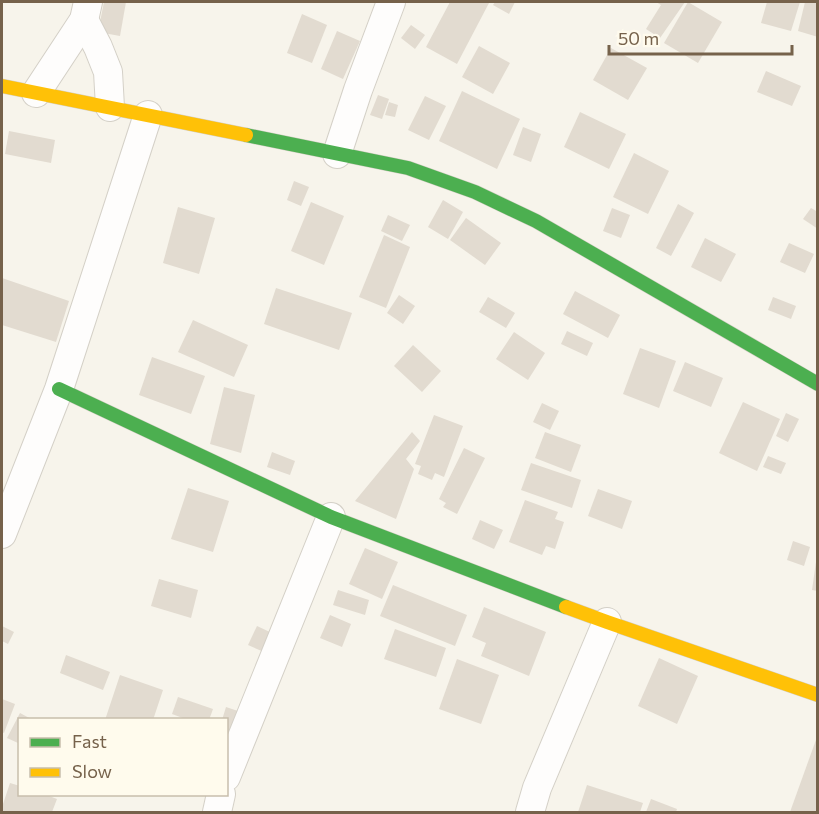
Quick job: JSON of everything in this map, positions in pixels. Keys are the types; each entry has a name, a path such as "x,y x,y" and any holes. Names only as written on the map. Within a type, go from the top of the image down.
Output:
{"street":[{"path":"337,154 391,2"},
{"path":"36,93 86,11"},
{"path":"86,11 108,72 110,108"},
{"path":"2,86 408,168 475,192 526,216 818,384"},
{"path":"2,534 59,389 148,115"},
{"path":"59,389 331,517 607,622 818,694"},
{"path":"228,772 331,517"},
{"path":"530,813 537,788 607,622"},
{"path":"217,813 221,796"}],"building":[{"path":"104,2 126,2 120,36 98,32"},
{"path":"450,2 489,3 457,64 426,47"},
{"path":"495,2 515,2 509,14 493,5"},
{"path":"656,2 685,2 660,38 646,29 661,5"},
{"path":"688,2 722,22 698,63 664,43"},
{"path":"767,2 800,2 791,31 761,23"},
{"path":"805,2 818,2 818,37 798,31"},
{"path":"302,14 327,25 312,63 287,53"},
{"path":"411,25 425,35 415,49 401,38"},
{"path":"337,31 360,41 343,79 321,69"},
{"path":"479,46 510,63 493,94 462,77"},
{"path":"611,48 647,68 628,100 593,80"},
{"path":"766,71 801,86 792,106 757,92"},
{"path":"462,91 520,119 497,169 439,141"},
{"path":"378,95 389,99 382,119 370,115"},
{"path":"425,96 446,106 429,140 408,130"},
{"path":"389,102 398,105 395,117 385,115"},
{"path":"580,112 626,134 609,169 564,147"},
{"path":"523,127 541,134 531,162 513,155"},
{"path":"9,131 55,140 51,163 5,154"},
{"path":"634,153 669,171 648,214 613,197"},
{"path":"294,181 309,187 301,206 287,200"},
{"path":"443,200 463,212 448,239 428,227"},
{"path":"311,202 344,216 324,265 291,251"},
{"path":"678,204 694,213 671,256 656,248"},
{"path":"178,207 215,218 199,274 163,263"},
{"path":"612,208 630,215 621,238 603,231"},
{"path":"811,208 818,212 818,229 803,219"},
{"path":"388,215 410,225 402,241 381,231"},
{"path":"466,218 501,243 485,265 450,240"},
{"path":"384,235 410,247 386,308 359,297"},
{"path":"705,238 736,254 721,282 691,267"},
{"path":"789,243 814,254 805,273 780,262"},
{"path":"2,278 69,301 56,342 2,325"},
{"path":"276,288 352,313 339,350 264,324"},
{"path":"575,291 620,315 608,338 563,314"},
{"path":"399,295 415,306 403,324 387,313"},
{"path":"488,297 515,313 506,328 479,312"},
{"path":"773,297 796,306 791,319 768,310"},
{"path":"193,320 248,345 234,377 178,352"},
{"path":"567,331 593,343 587,356 561,344"},
{"path":"514,332 545,353 528,380 496,359"},
{"path":"413,345 441,371 422,392 394,366"},
{"path":"640,348 676,361 659,408 623,394"},
{"path":"152,357 205,376 191,414 139,395"},
{"path":"685,362 723,378 711,407 673,391"},
{"path":"224,387 255,395 241,453 210,444"},
{"path":"743,402 780,419 757,471 719,453"},
{"path":"542,403 559,411 550,430 533,422"},
{"path":"786,413 799,419 788,442 776,436"},
{"path":"434,415 463,426 444,477 435,473 432,480 418,474 421,466 415,464"},
{"path":"412,432 420,441 406,459 414,469 396,519 355,501"},
{"path":"545,432 581,445 571,472 535,458"},
{"path":"464,448 485,458 457,514 443,507 446,503 439,499"},
{"path":"272,452 295,461 290,475 267,467"},
{"path":"768,456 786,463 781,474 763,467"},
{"path":"531,463 581,480 572,508 521,490"},
{"path":"188,488 229,501 213,552 171,539"},
{"path":"598,489 632,501 622,529 588,516"},
{"path":"525,500 558,512 555,519 564,522 555,549 546,546 542,555 509,542"},
{"path":"480,520 503,530 494,549 472,539"},
{"path":"793,541 810,547 804,566 787,560"},
{"path":"365,548 398,562 382,599 349,584"},
{"path":"816,562 818,562 818,591 812,590"},
{"path":"159,579 198,590 191,618 151,606"},
{"path":"393,585 467,615 455,646 380,616"},
{"path":"338,590 369,600 365,615 333,605"},
{"path":"484,607 546,632 529,676 481,656 486,643 472,637"},
{"path":"330,615 351,624 342,647 320,638"},
{"path":"2,626 14,632 8,644 2,641"},
{"path":"257,626 272,633 264,652 248,645"},
{"path":"395,629 446,648 436,677 384,659"},
{"path":"66,655 110,672 103,690 60,673"},
{"path":"659,658 698,676 677,724 638,706"},
{"path":"457,659 499,675 481,724 439,709"},
{"path":"120,675 163,690 154,718 106,718"},
{"path":"178,697 213,709 210,718 183,718 172,714"},
{"path":"2,699 15,704 4,733 2,732"},
{"path":"226,707 241,712 234,738 228,736 228,718 223,718"},
{"path":"20,713 29,718 18,718 18,743 7,738"},
{"path":"817,737 818,812 790,812"},
{"path":"10,783 18,785 18,796 49,796 57,799 52,812 2,812"},
{"path":"587,785 643,803 640,812 578,812"},
{"path":"651,799 677,809 676,812 646,812"}],"traffic: fast":[{"path":"246,135 408,168 475,192 536,221 818,384"},
{"path":"59,389 331,517 566,607"}],"traffic: slow":[{"path":"2,86 246,135"},
{"path":"566,607 818,695"}]}
